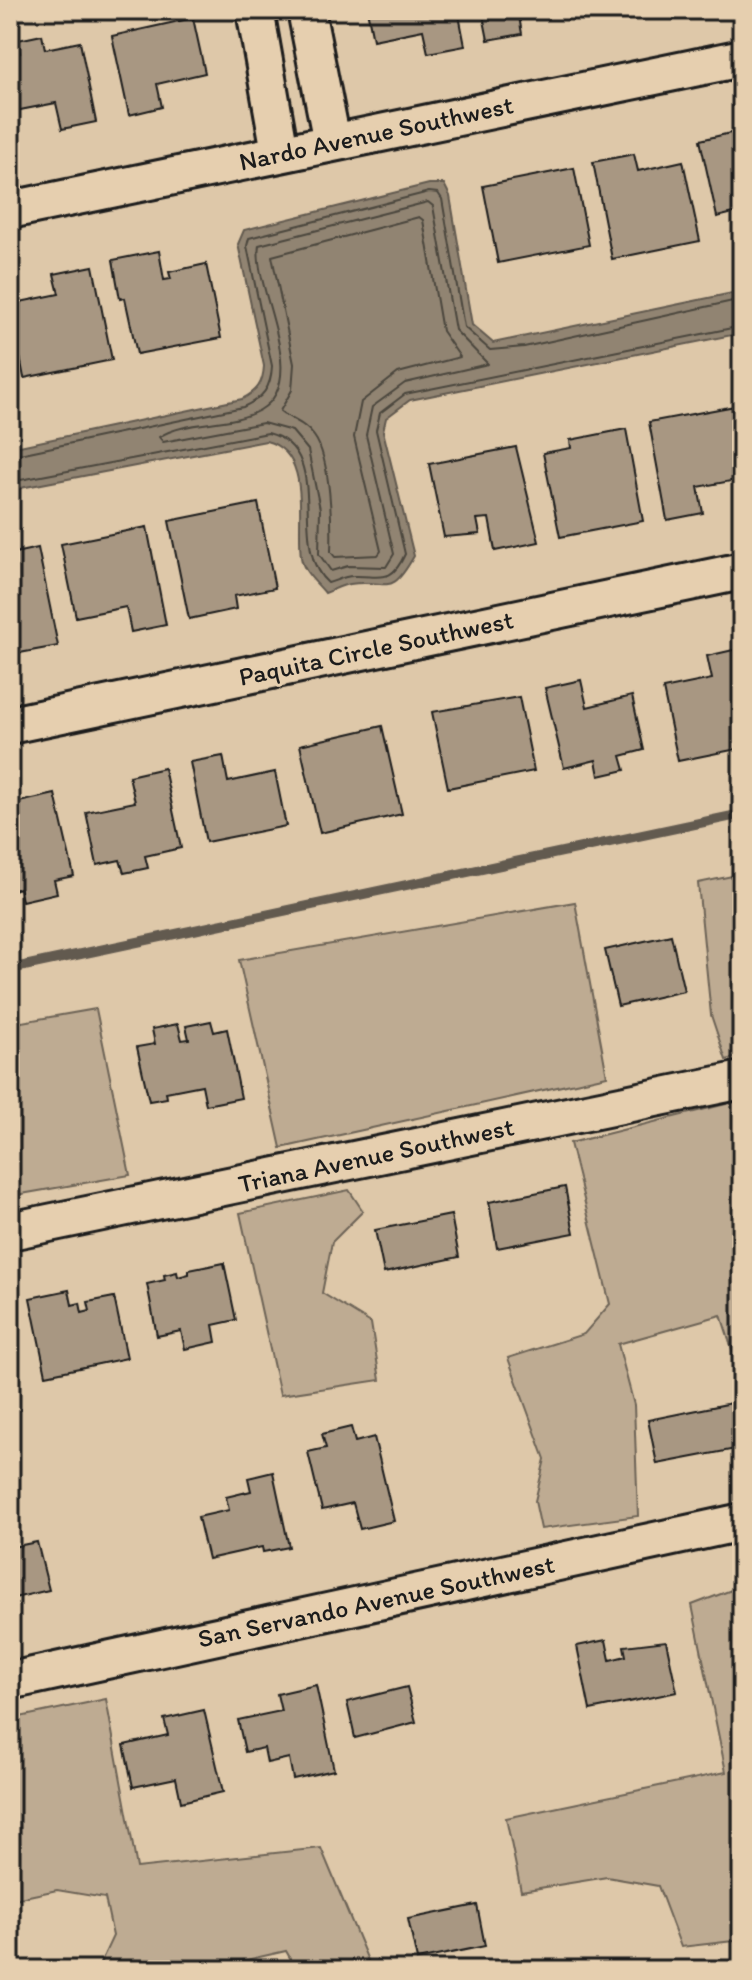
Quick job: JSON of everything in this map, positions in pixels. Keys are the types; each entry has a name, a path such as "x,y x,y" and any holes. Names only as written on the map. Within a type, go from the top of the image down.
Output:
{"street":[{"path":"255,10 280,152"},
{"path":"306,10 332,142"},
{"name":"Nardo Avenue Southwest","path":"10,210 742,58"},
{"name":"Paquita Circle Southwest","path":"10,725 742,571"},
{"name":"Triana Avenue Southwest","path":"10,1231 742,1080"},
{"name":"San Servando Avenue Southwest","path":"10,1681 742,1522"}],"shaded area":[{"path":"742,874 742,1056 726,1060 711,1015 698,883"},
{"path":"575,902 607,1076 281,1148 239,960"},
{"path":"96,1009 130,1175 10,1196 10,1024"},
{"path":"742,1100 742,1380 721,1315 618,1344 634,1405 638,1516 541,1529 535,1501 545,1459 508,1358 584,1334 610,1304 570,1143"},
{"path":"349,1190 363,1211 332,1242 322,1293 371,1323 380,1380 280,1395 240,1213"},
{"path":"742,1586 742,1940 681,1947 658,1886 607,1877 521,1891 506,1818 726,1772 692,1605"},
{"path":"106,1699 137,1868 321,1848 372,1970 297,1970 286,1951 202,1970 97,1970 113,1936 105,1898 57,1890 10,1900 10,1719"}],"water":[{"path":"429,184 444,184 450,196 472,325 493,343 742,291 742,333 410,400 386,418 383,431 414,556 393,583 350,584 325,593 304,567 301,557 299,490 291,459 281,448 266,441 10,490 10,448 242,399 255,390 261,382 264,366 238,244 244,230"}],"building":[{"path":"367,10 458,10 465,46 428,53 423,30 373,40"},
{"path":"482,10 518,10 522,34 488,40"},
{"path":"593,10 631,10 595,18"},
{"path":"193,18 205,73 157,84 162,107 129,115 112,36"},
{"path":"42,35 45,49 80,42 96,122 62,129 56,103 10,112 10,55 20,53 18,40"},
{"path":"735,132 736,138 742,136 742,211 717,217 700,140"},
{"path":"634,154 638,171 683,161 700,241 612,259 593,162"},
{"path":"574,168 589,245 498,263 483,186"},
{"path":"159,251 164,280 171,279 169,272 206,264 221,338 137,354 125,298 120,299 113,260"},
{"path":"93,266 112,360 24,378 10,304 59,294 54,274"},
{"path":"735,406 742,446 742,479 698,487 703,513 667,520 649,422"},
{"path":"626,429 643,521 560,537 543,453 571,448 570,440"},
{"path":"516,447 539,542 495,551 489,518 477,519 480,534 444,537 429,464"},
{"path":"258,503 275,588 234,596 236,609 189,619 169,521"},
{"path":"147,527 166,625 131,632 126,607 76,617 61,544"},
{"path":"38,548 58,646 14,654 10,634 10,554"},
{"path":"742,648 742,748 678,761 663,689 712,679 707,656"},
{"path":"581,680 587,707 632,696 644,750 621,756 625,770 599,776 596,760 564,768 545,688"},
{"path":"519,697 534,771 448,788 432,712"},
{"path":"382,726 402,814 320,833 300,745"},
{"path":"223,756 228,782 275,772 286,826 206,842 190,762"},
{"path":"164,768 181,848 145,856 148,868 124,873 120,860 97,865 86,812 135,802 129,776"},
{"path":"55,794 74,876 54,880 57,893 22,901 19,888 10,891 10,804"},
{"path":"671,935 684,991 618,1006 605,950"},
{"path":"211,1021 214,1032 227,1029 241,1098 206,1105 202,1085 166,1092 167,1098 149,1101 137,1047 155,1044 152,1029 178,1024 182,1040 189,1039 186,1026"},
{"path":"565,1187 574,1233 497,1248 489,1202"},
{"path":"451,1215 459,1257 384,1273 375,1230"},
{"path":"224,1263 236,1320 213,1325 216,1342 185,1349 181,1331 157,1336 147,1284 165,1280 164,1275 177,1272 178,1277 189,1274 189,1270"},
{"path":"69,1290 72,1305 80,1303 82,1313 90,1311 88,1302 114,1297 127,1358 46,1375 30,1298"},
{"path":"732,1403 741,1448 657,1464 648,1420"},
{"path":"351,1427 355,1442 374,1437 394,1521 360,1529 353,1503 322,1510 308,1452 326,1448 322,1434"},
{"path":"273,1472 289,1547 263,1552 262,1547 208,1559 198,1517 229,1510 226,1497 251,1491 248,1478"},
{"path":"10,1538 12,1547 37,1542 49,1590 10,1599"},
{"path":"606,1640 610,1660 626,1656 624,1646 666,1641 677,1692 590,1710 577,1646"},
{"path":"316,1685 334,1770 293,1779 289,1758 267,1763 264,1748 245,1752 238,1720 281,1711 277,1694"},
{"path":"407,1687 416,1722 355,1738 347,1702"},
{"path":"204,1710 223,1792 181,1802 176,1778 133,1787 124,1745 168,1735 164,1719"},
{"path":"477,1905 485,1946 417,1960 408,1919"}],"waterway":[{"path":"10,969 742,814"}]}
